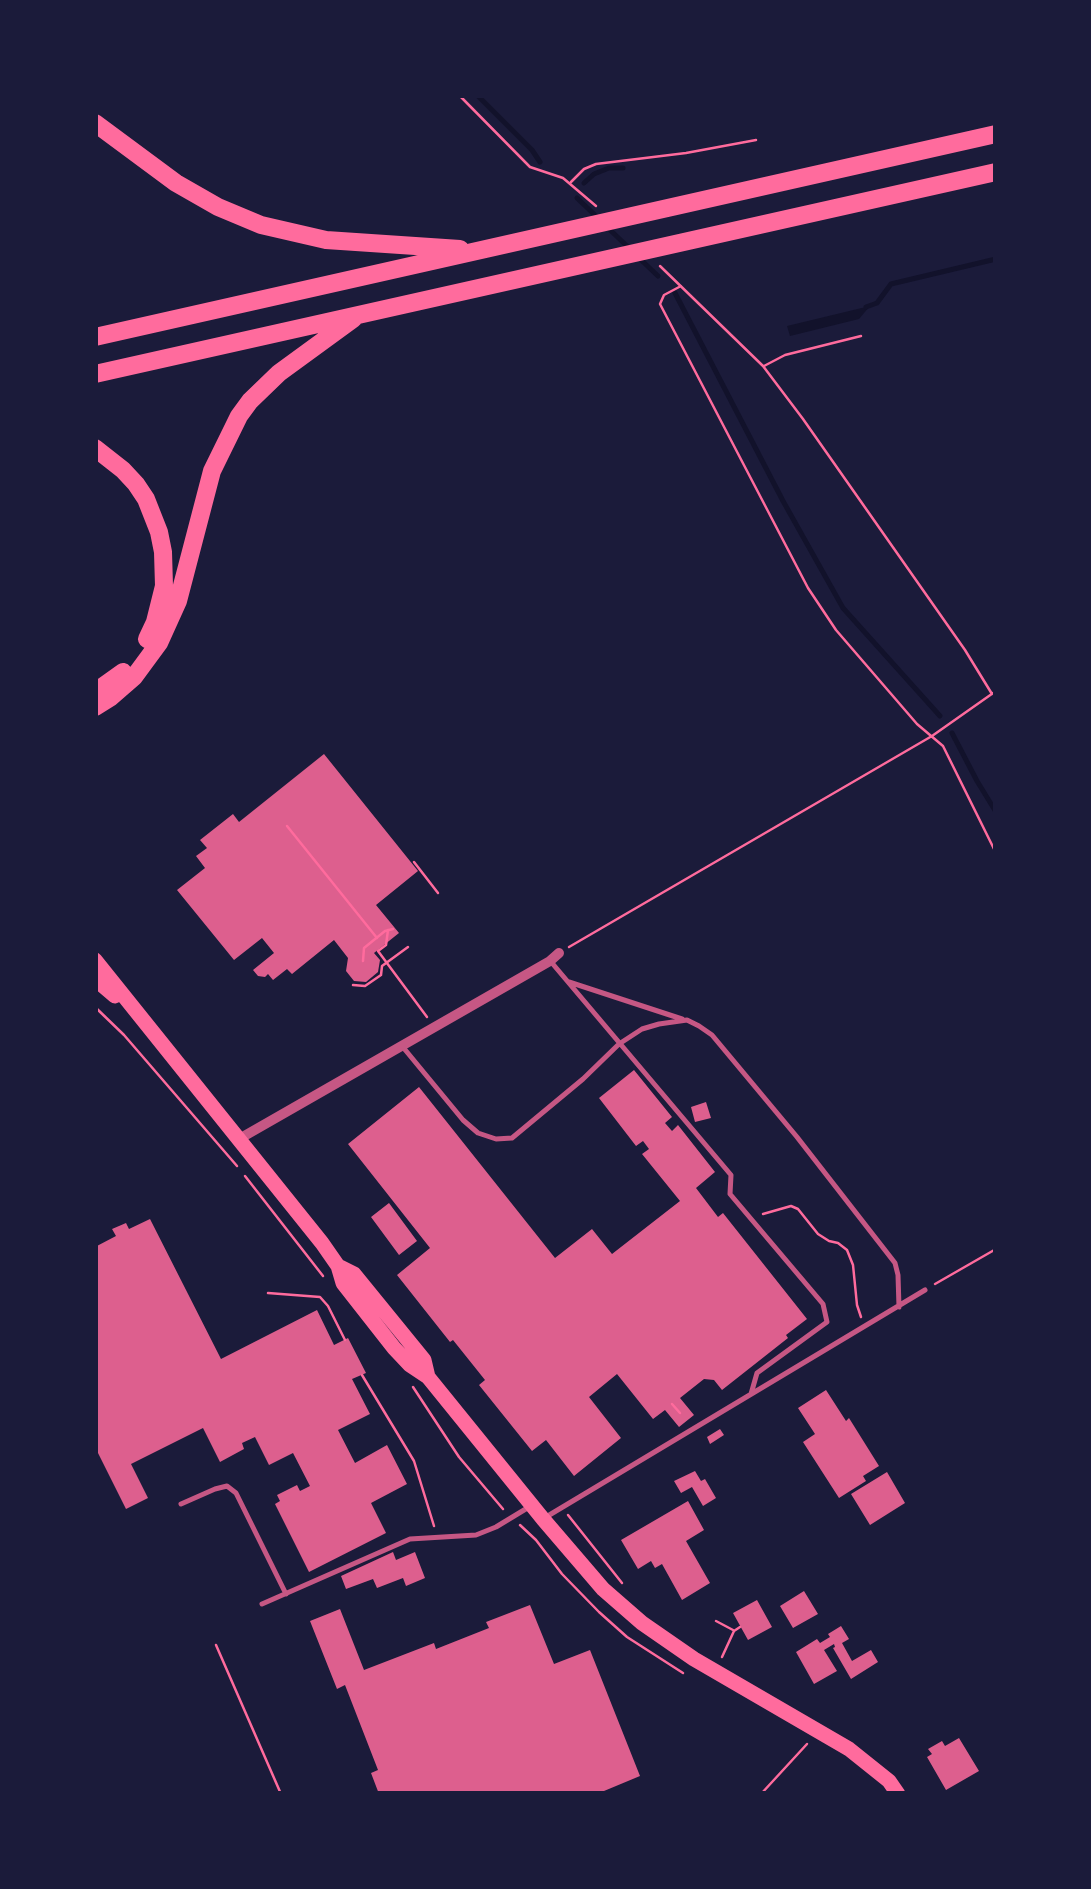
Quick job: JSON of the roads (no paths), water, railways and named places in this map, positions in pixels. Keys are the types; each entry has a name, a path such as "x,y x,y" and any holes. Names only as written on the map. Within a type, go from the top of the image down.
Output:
{"highway":[{"path":"95,123 197,196 262,225 326,240 480,251"},
{"path":"95,337 996,134"},
{"path":"95,374 996,172"},
{"path":"95,708 134,677 158,643 178,601 212,471 238,416 279,374 361,314"},
{"path":"95,448 124,470 146,499 159,532 165,569 161,603 148,636 126,670 95,692"}],"main road":[{"path":"95,960 338,1266 343,1283 394,1348 428,1377 603,1590 642,1623 716,1672 849,1750 877,1771 898,1794"},
{"path":"95,980 138,1015"}],"street":[{"path":"239,1139 555,957"}],"lane":[{"path":"555,957 566,982 730,1175 730,1194 823,1304 827,1322 758,1373 751,1394"},
{"path":"566,982 687,1020 712,1036 895,1264 898,1307"},
{"path":"401,1045 478,1133 512,1138 619,1044 642,1029 687,1020"},
{"path":"542,1519 925,1290"},
{"path":"180,1504 227,1486 236,1494 286,1594"},
{"path":"262,1604 385,1548 410,1539 476,1535 531,1505"}],"waterway":[{"path":"477,95 540,162"},
{"path":"584,183 609,168 623,168"},
{"path":"577,198 598,218"},
{"path":"606,226 630,249"},
{"path":"638,257 658,276"},
{"path":"866,307 877,303 891,284 996,259"},
{"path":"675,293 843,608 940,716"},
{"path":"952,733 996,812"}]}
